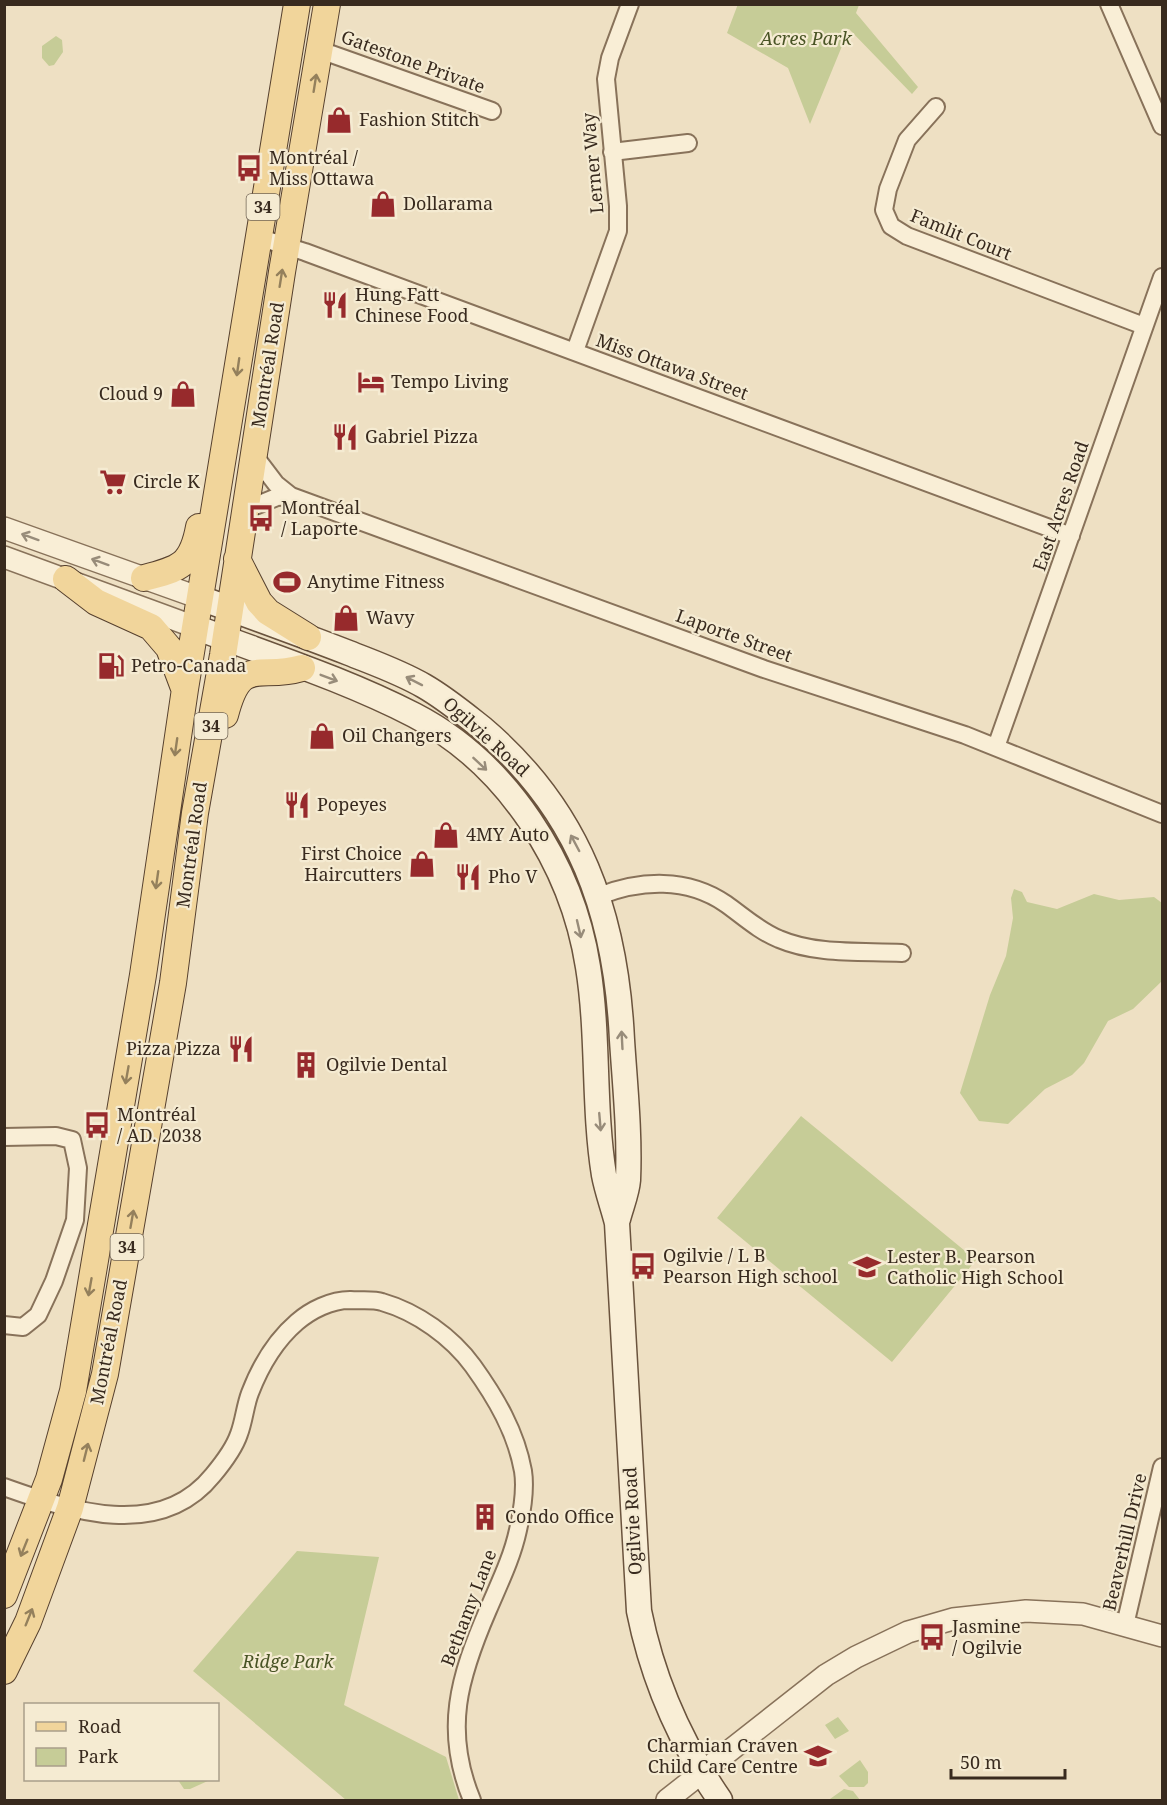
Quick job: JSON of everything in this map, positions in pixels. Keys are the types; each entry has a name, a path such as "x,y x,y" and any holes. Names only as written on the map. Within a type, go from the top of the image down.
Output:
{"main road":[{"name":"Montréal Road","path":"4,1595 42,1500 73,1391 143,975 184,689 297,4"},
{"name":"Montréal Road","path":"4,1671 28,1622 70,1508 105,1374 173,983 195,813 327,4"},
{"path":"144,578 182,566 195,549 210,475 225,448"},
{"path":"237,559 259,602 268,612 308,637"},
{"path":"66,579 96,602 151,627 169,648 184,689"},
{"name":"Ogilvie Road","path":"200,598 308,637 422,684 502,745 533,778 561,816 582,855 599,896 612,943 621,1017 628,1182 617,1223"},
{"name":"Ogilvie Road","path":"195,627 356,688 406,711 450,739 504,786 528,817 548,851 572,901 588,967 604,1175 617,1223 639,1611 659,1689 702,1773 720,1800"},
{"path":"195,813 208,785 231,690 237,682 259,671 292,671 302,668"},
{"path":"143,975 173,983"}],"street":[{"name":"Lerner Way","path":"575,351 618,231 618,206 606,79 610,58 630,4"},
{"path":"1109,4 1162,126"},
{"name":"Gatestone Private","path":"320,50 492,111"},
{"name":"Famlit Court","path":"936,107 907,140 888,189 884,210 891,226 907,237 1144,326"},
{"path":"612,152 688,143"},
{"name":"Miss Ottawa Street","path":"258,237 575,351 1071,536"},
{"name":"East Acres Road","path":"996,747 1162,277"},
{"name":"Laporte Street","path":"254,455 276,484 291,496 764,669 996,747 1162,814"},
{"path":"245,510 277,497 291,496"},
{"name":"Ogilvie Road","path":"4,528 200,598"},
{"name":"Ogilvie Road","path":"4,557 195,627"},
{"path":"599,896 621,888 660,882 694,888 724,903 751,924 779,940 814,949 902,954"},
{"path":"4,1137 56,1136 72,1140 78,1168 75,1220 54,1281 38,1315 23,1327 4,1325"},
{"name":"Bethamy Lane","path":"4,1487 70,1508 108,1516 129,1517 173,1506 200,1489 220,1467 235,1444 250,1393 265,1363 285,1333 312,1310 345,1300 381,1301 414,1315 439,1331 466,1357 500,1407 515,1439 524,1474 522,1509 515,1546 474,1645 457,1699 458,1758 472,1800"},
{"name":"Beaverhill Drive","path":"1125,1625 1162,1467"},
{"path":"667,1800 826,1675 856,1657 908,1632 953,1619 1026,1611 1083,1614 1162,1636"}],"green space":[{"name":"Acres Park","path":"738,4 859,5 856,13 918,87 912,94 849,29 810,124 788,68 727,33"},
{"path":"56,36 62,40 63,52 54,65 49,66 42,58 42,46"},
{"path":"1014,889 1022,892 1027,902 1057,909 1094,894 1119,900 1154,897 1162,903 1162,981 1133,1009 1108,1021 1084,1063 1072,1075 1045,1089 1008,1124 979,1121 960,1093 990,995 1006,956 1013,918 1011,898"},
{"path":"801,1116 976,1260 892,1362 717,1218"},
{"name":"Ridge Park","path":"297,1551 379,1557 344,1705 446,1757 459,1800 346,1800 193,1671"},
{"path":"838,1717 849,1731 835,1739 825,1725"},
{"path":"860,1760 868,1772 868,1783 864,1787 849,1787 839,1776"},
{"path":"179,1781 208,1781 190,1789 184,1789"},
{"path":"844,1789 853,1791 860,1800 830,1799"}],"place":[{"name":"Fashion Stitch","path":"339,120"},
{"name":"Montréal / Miss Ottawa","path":"249,168"},
{"name":"Dollarama","path":"383,204"},
{"name":"Hung Fatt Chinese Food","path":"335,305"},
{"name":"Tempo Living","path":"371,382"},
{"name":"Cloud 9","path":"183,394"},
{"name":"Gabriel Pizza","path":"345,437"},
{"name":"Circle K","path":"113,482"},
{"name":"Montréal / Laporte","path":"261,518"},
{"name":"Anytime Fitness","path":"287,582"},
{"name":"Wavy","path":"346,618"},
{"name":"Petro-Canada","path":"111,666"},
{"name":"Oil Changers","path":"322,736"},
{"name":"Popeyes","path":"297,805"},
{"name":"4MY Auto","path":"446,835"},
{"name":"First Choice Haircutters","path":"422,864"},
{"name":"Pho V","path":"468,877"},
{"name":"Pizza Pizza","path":"241,1049"},
{"name":"Ogilvie Dental","path":"306,1065"},
{"name":"Montréal / AD. 2038","path":"97,1125"},
{"name":"Ogilvie / L B Pearson High school","path":"643,1266"},
{"name":"Lester B. Pearson Catholic High School","path":"867,1267"},
{"name":"Condo Office","path":"485,1517"},
{"name":"Jasmine / Ogilvie","path":"932,1637"},
{"name":"Charmian Craven Child Care Centre","path":"818,1756"}]}
